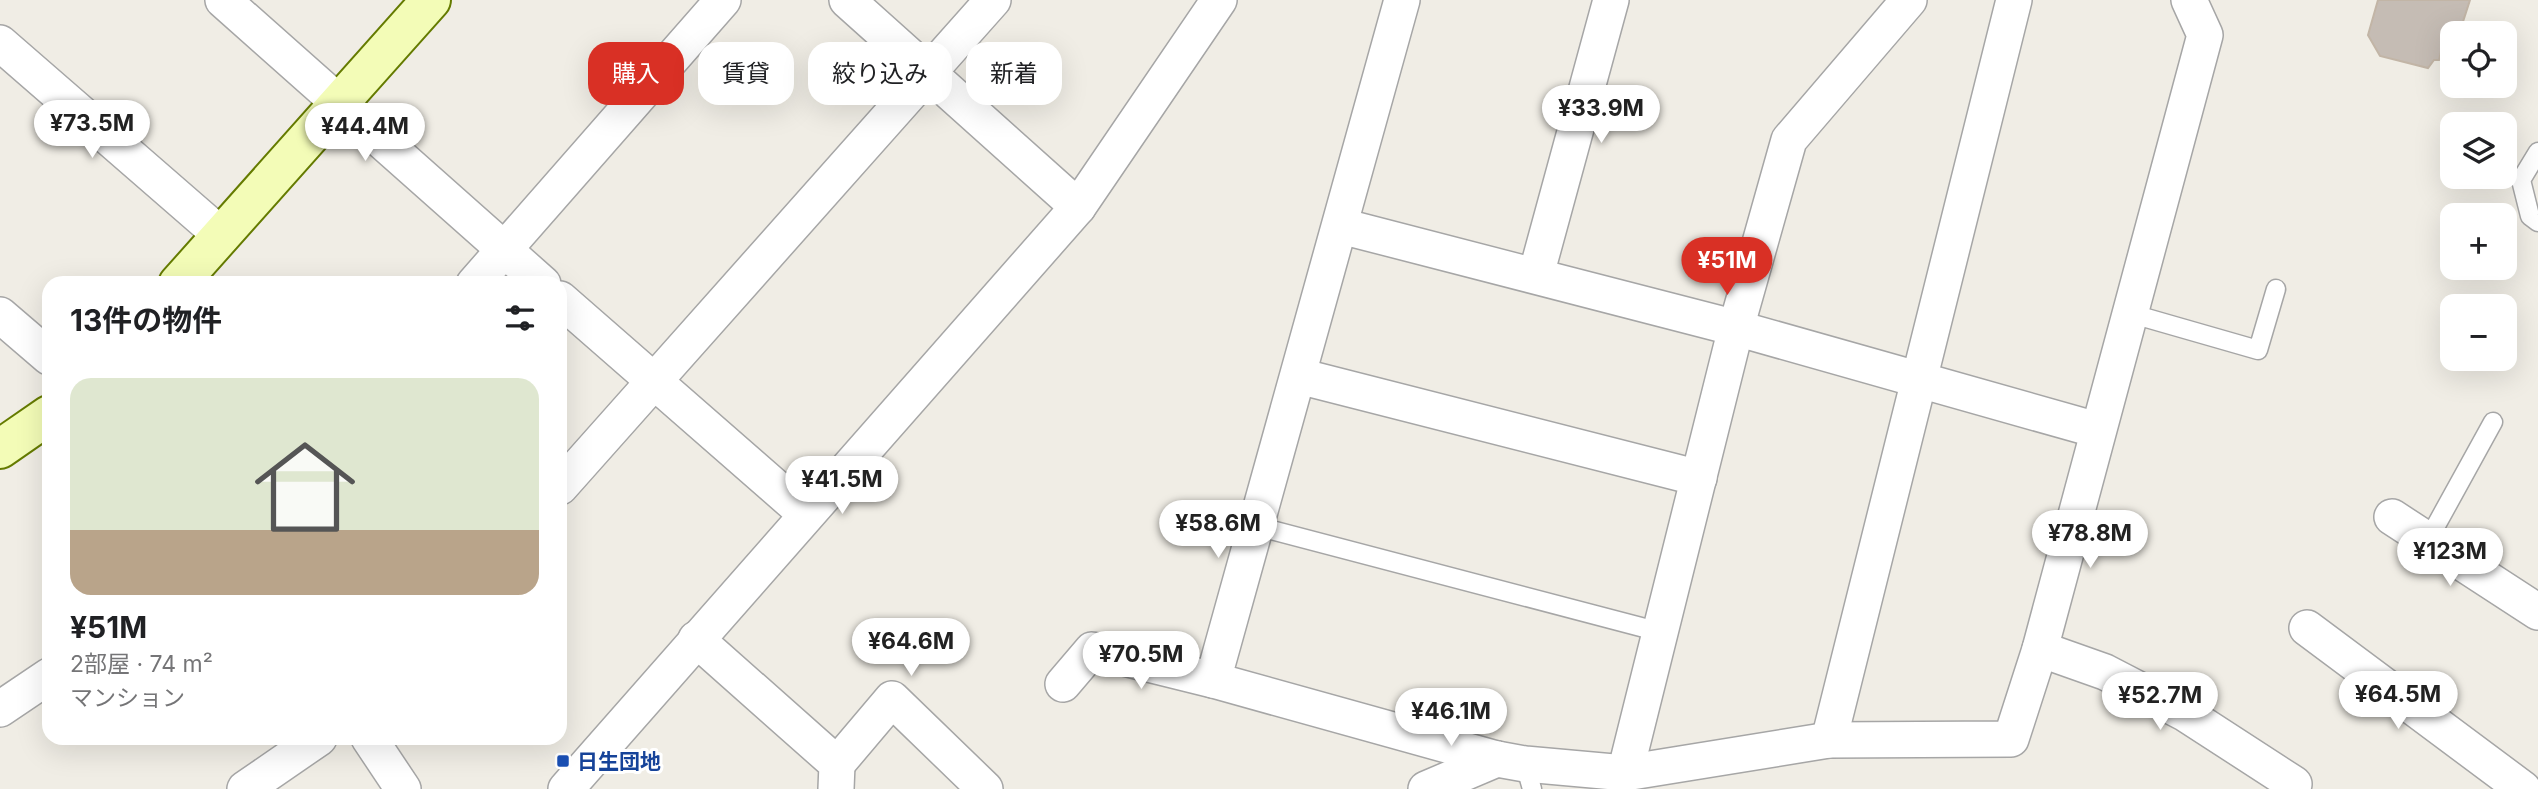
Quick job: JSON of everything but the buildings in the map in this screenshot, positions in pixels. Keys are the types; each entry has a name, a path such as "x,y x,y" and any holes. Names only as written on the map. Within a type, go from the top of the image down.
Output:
{"street":[{"path":"223,0 534,276"},
{"path":"185,276 431,0"},
{"path":"481,276 723,0"},
{"path":"847,0 894,42"},
{"path":"952,45 993,0"},
{"path":"566,789 806,513 1078,207 1219,0"},
{"path":"1213,680 1402,0"},
{"path":"1536,275 1611,0"},
{"path":"1625,773 1736,328 1788,140 1909,0"},
{"path":"1829,740 2014,0"},
{"path":"1426,789 1518,771 1625,773 1829,740 2011,739 2040,649 2205,35 2189,0"},
{"path":"0,43 222,236"},
{"path":"952,94 1078,207"},
{"path":"567,479 899,105"},
{"path":"1341,226 1736,328 2097,430"},
{"path":"567,305 806,513"},
{"path":"0,315 42,351"},
{"path":"1299,376 1699,478"},
{"path":"0,449 42,420"},
{"path":"2392,517 2538,612"},
{"path":"2307,628 2524,789 2538,767"},
{"path":"696,639 837,777 892,699 985,789"},
{"path":"2040,649 2105,672 2186,715 2293,787"},
{"path":"1063,684 1091,650 1213,680 1518,771"},
{"path":"0,709 42,681"},
{"path":"245,789 309,745"},
{"path":"374,745 403,789"}],"lane":[{"path":"2538,152 2521,180 2530,216 2538,222"},
{"path":"2129,313 2258,351 2276,289"},
{"path":"2428,540 2493,422"},
{"path":"1256,526 1660,632"}],"place":[{"name":"日生団地","path":"563,761"}]}
